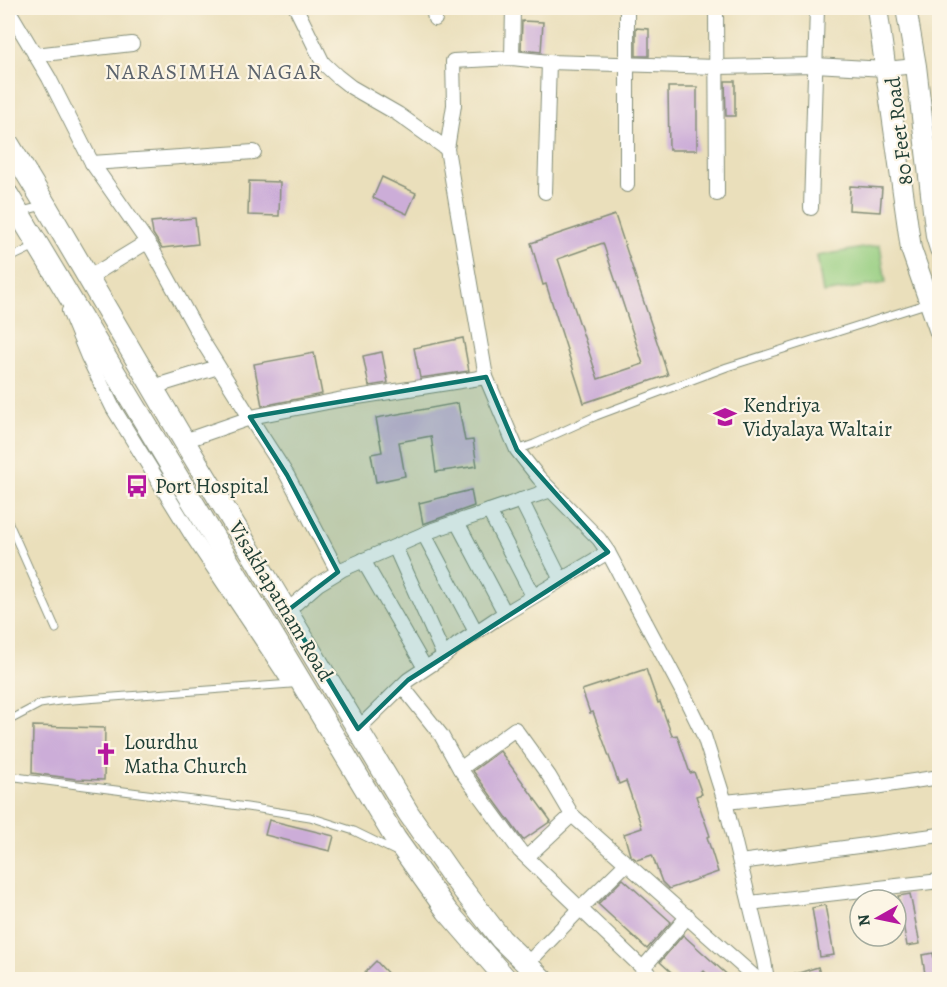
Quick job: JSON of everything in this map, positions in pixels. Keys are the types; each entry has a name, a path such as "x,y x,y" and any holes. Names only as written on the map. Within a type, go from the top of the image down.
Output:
{"main road":[{"name":"Visakhapatnam Road","path":"10,145 184,441 409,814 450,873 501,939 543,980"},
{"path":"11,208 38,245 395,837 447,911 507,980"}],"street":[{"path":"296,8 323,63 351,87 398,114 447,149"},
{"path":"512,58 513,8"},
{"path":"627,8 627,186"},
{"path":"716,8 717,194"},
{"path":"811,208 817,8"},
{"name":"80 Feet Road","path":"877,8 911,249 935,301 939,332"},
{"name":"80 Feet Road","path":"906,8 916,66 938,240"},
{"path":"8,9 49,78 92,163 147,242 218,367 288,474 338,572"},
{"path":"35,54 132,45"},
{"path":"766,980 764,961 725,802 704,736 608,552 599,539 539,478 517,450 486,377 447,149 454,105 453,61 512,58 549,62 717,67 815,65 885,69 916,66"},
{"path":"545,192 549,62"},
{"path":"92,163 254,152"},
{"path":"88,278 147,242"},
{"path":"56,275 83,348 113,408 191,534 291,684 355,772"},
{"path":"153,387 218,367"},
{"path":"184,441 250,417 338,400 486,377"},
{"path":"287,611 318,584 363,560 424,534 551,490"},
{"path":"521,500 561,580"},
{"path":"489,511 533,596"},
{"path":"457,522 505,613"},
{"path":"424,534 476,632"},
{"path":"395,547 444,656"},
{"path":"358,729 402,686 457,645 505,613 608,552"},
{"path":"363,560 425,668"},
{"path":"402,686 441,735 460,769 520,851 655,980"},
{"path":"460,769 514,729 549,776 572,815 758,980"},
{"path":"725,802 873,787 939,777"},
{"path":"526,857 572,815"},
{"path":"740,862 939,835"},
{"path":"527,964 627,863"},
{"path":"750,903 939,881"},
{"path":"643,968 688,916"}],"lane":[{"path":"11,208 46,205"},
{"path":"8,259 38,245"},
{"path":"517,450 596,416 727,367 935,301"},
{"path":"8,520 56,629"},
{"path":"8,721 40,704 59,701 291,684"},
{"path":"8,776 310,817 354,831 410,858"}],"highlighted area":[{"path":"486,377 517,450 608,552 408,680 358,729 287,611 338,572 287,475 250,417"}],"green space":[{"path":"880,245 886,283 823,293 817,256"}],"building":[{"path":"522,21 543,22 541,52 521,50"},
{"path":"636,28 649,29 649,56 636,56"},
{"path":"725,81 735,81 735,116 726,116"},
{"path":"668,87 697,87 697,150 669,150"},
{"path":"382,177 416,193 407,214 373,198"},
{"path":"249,181 280,182 279,216 248,215"},
{"path":"850,186 882,188 880,212 849,210"},
{"path":"615,215 668,375 584,403 546,284 543,285 531,243","holes":["603,243 643,364 598,379 558,259"]},
{"path":"195,218 198,244 162,248 153,234 151,222"},
{"path":"463,338 469,371 420,378 414,348"},
{"path":"382,352 388,383 369,386 363,356"},
{"path":"314,353 322,394 262,406 254,364"},
{"path":"458,403 465,441 473,440 477,466 436,472 431,436 399,442 405,476 376,482 371,454 382,452 376,418"},
{"path":"471,490 474,506 423,524 419,503"},
{"path":"646,669 672,736 677,735 690,773 694,772 702,794 696,796 710,836 707,837 718,872 669,889 662,882 652,855 637,860 630,855 624,834 642,828 626,781 619,784 593,712 590,713 582,690"},
{"path":"33,726 105,728 104,780 32,773"},
{"path":"500,751 551,821 523,840 473,771"},
{"path":"269,820 334,836 330,851 265,835"},
{"path":"623,879 671,922 647,949 598,904"},
{"path":"908,894 910,894 920,944 908,946"},
{"path":"825,905 834,955 820,957 812,908"},
{"path":"683,935 733,980 713,980 704,971 696,980 680,980 660,962"},
{"path":"933,953 938,980 926,980 922,955"},
{"path":"376,961 394,980 372,980 365,972"},
{"path":"818,967 822,980 786,980 786,977"}],"place":[{"name":"Kendriya Vidyalaya Waltair","path":"725,417"},
{"name":"Port Hospital","path":"137,486"},
{"name":"Lourdhu Matha Church","path":"106,754"}],"district":[{"name":"NARASIMHA NAGAR","path":"214,71"}]}
